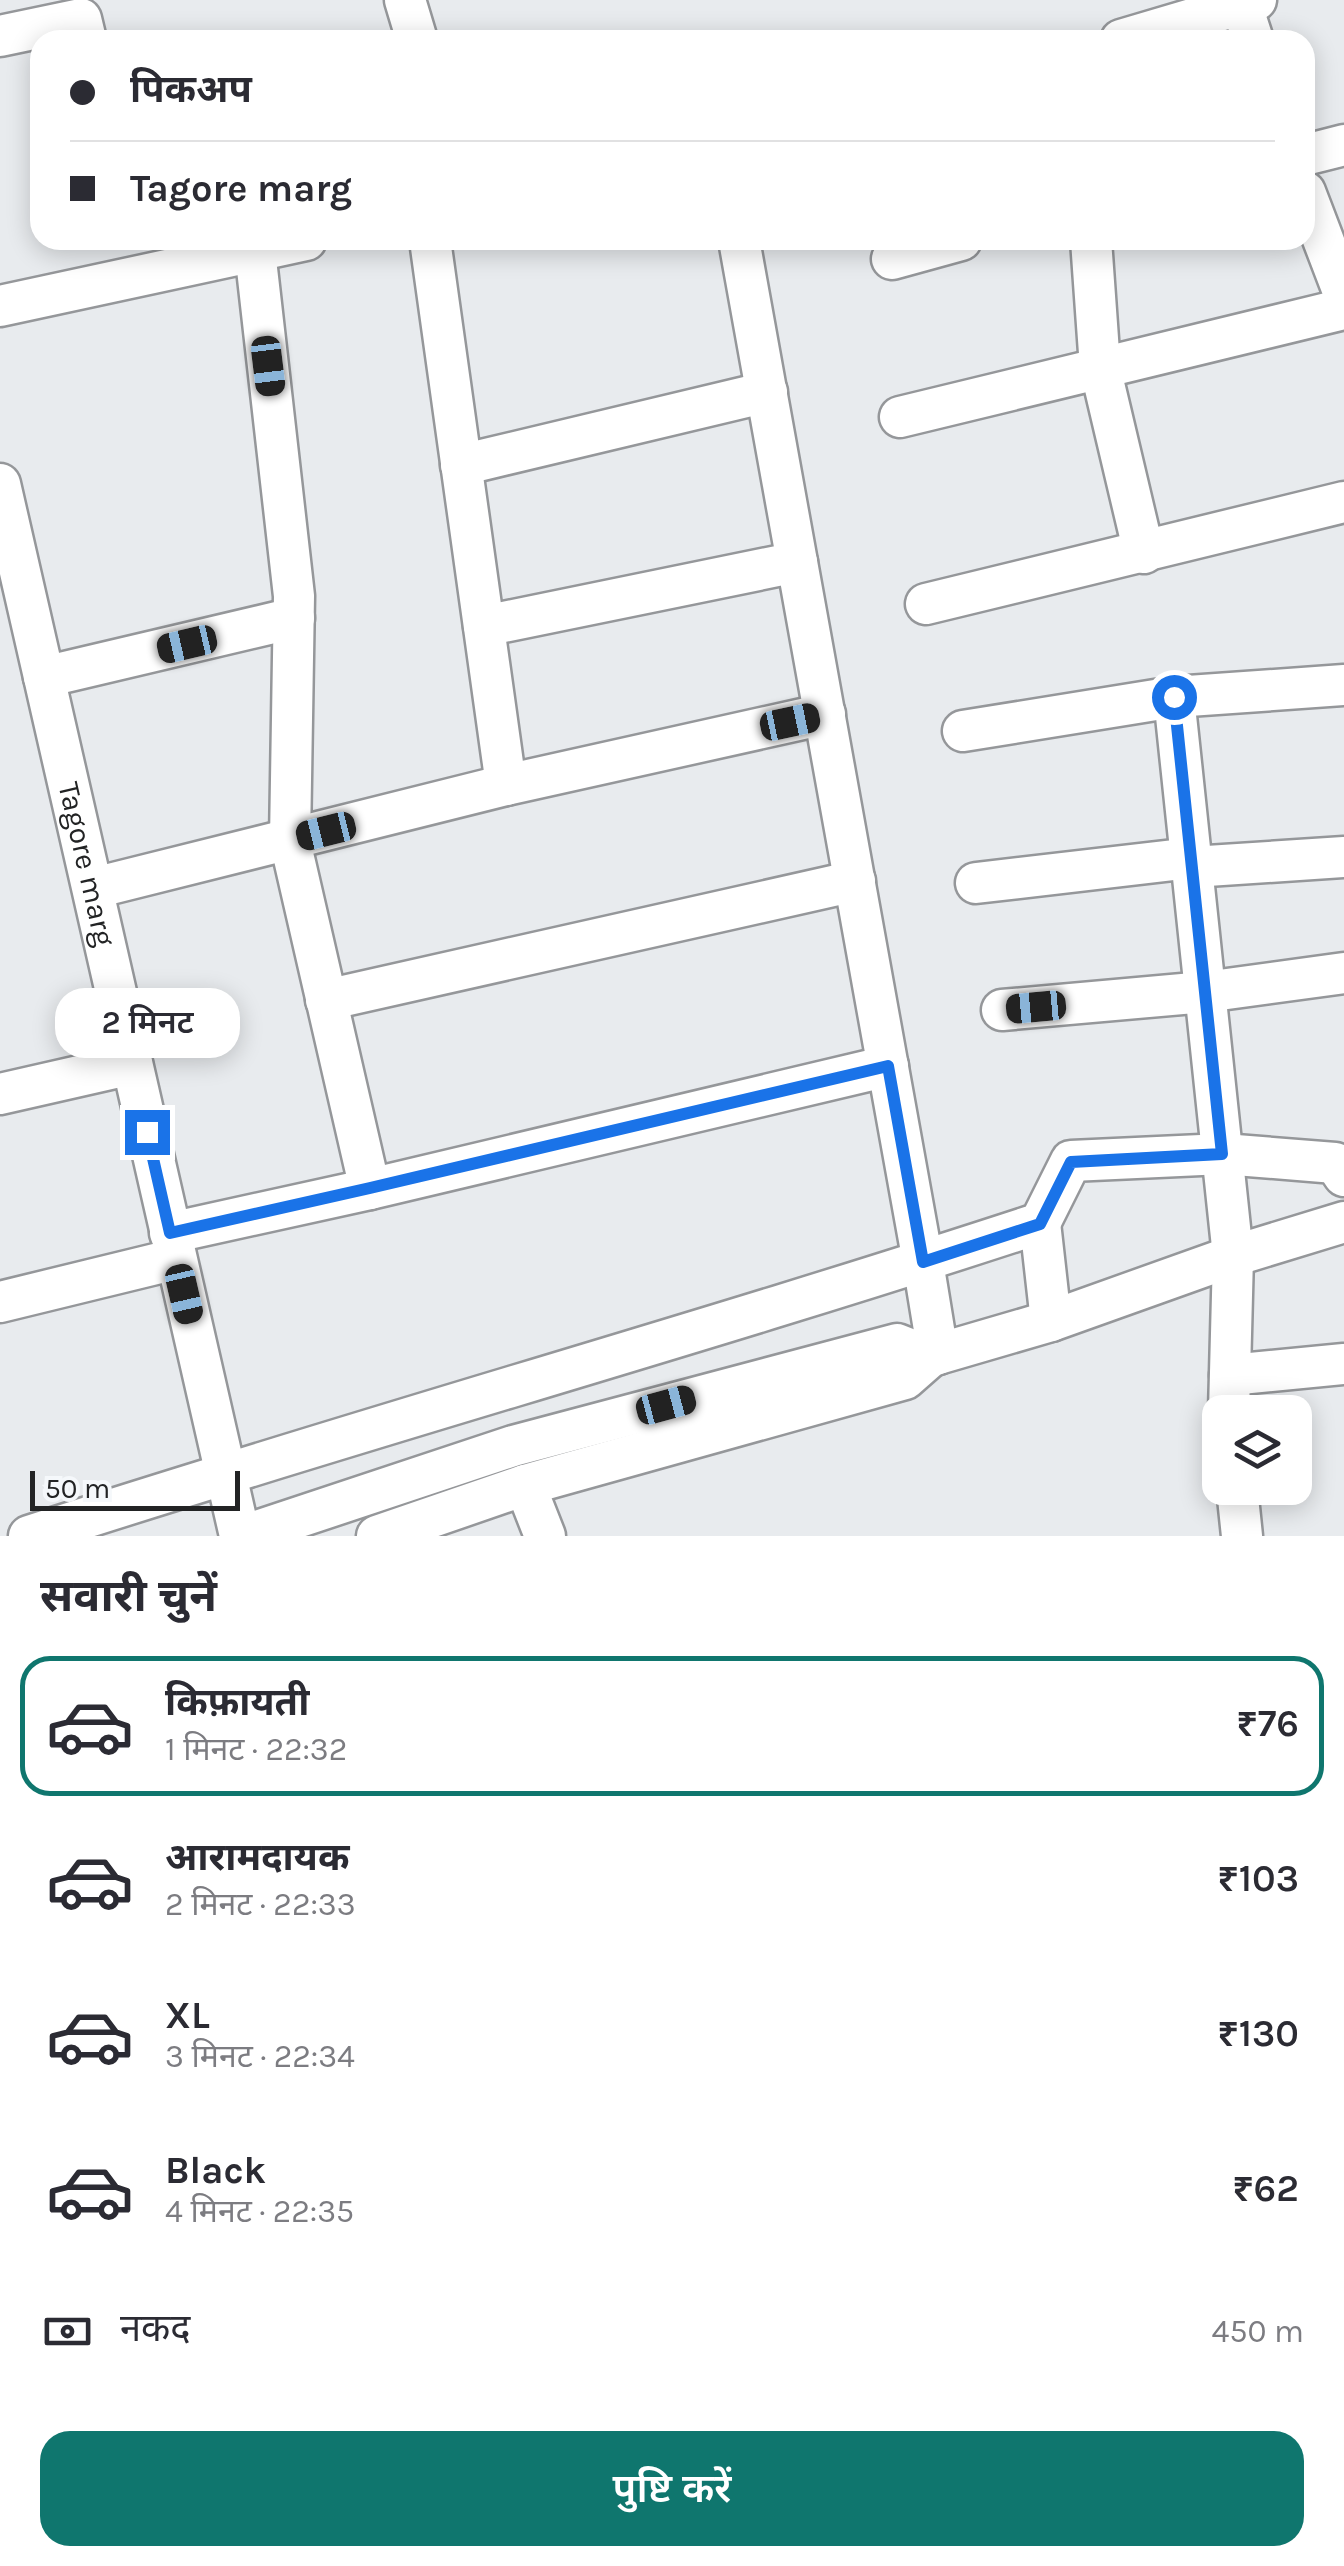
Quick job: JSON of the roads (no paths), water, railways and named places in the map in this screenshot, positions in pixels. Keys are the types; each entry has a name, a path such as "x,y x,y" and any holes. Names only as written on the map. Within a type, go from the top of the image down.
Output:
{"street":[{"path":"406,0 415,30"},
{"path":"1165,30 1248,11"},
{"path":"30,30 81,20"},
{"path":"0,36 30,30"},
{"path":"1315,152 1344,145"},
{"path":"1315,218 1344,294"},
{"path":"0,306 132,258 259,250"},
{"path":"431,250 506,784"},
{"path":"741,250 923,1262 924,1364"},
{"path":"892,259 924,250"},
{"path":"1092,250 1100,368 1144,553"},
{"path":"254,251 294,596 290,840 370,1188"},
{"path":"900,417 1344,309"},
{"path":"462,465 767,392"},
{"name":"Tagore marg","path":"0,484 9,564 44,678 241,1536"},
{"path":"926,604 1344,502"},
{"path":"484,626 797,562"},
{"path":"44,678 294,618"},
{"path":"964,732 1174,697 1344,685"},
{"path":"1174,697 1233,1256 1230,1394 1344,1364"},
{"path":"94,888 506,784 825,714"},
{"path":"976,884 1192,863 1344,857"},
{"path":"326,1000 855,881"},
{"path":"1002,1010 1205,992 1344,973"},
{"path":"0,1094 132,1064"},
{"path":"0,1302 370,1188 888,1066"},
{"path":"1051,1321 1040,1224 1071,1162 1222,1154 1335,1163 1344,1176"},
{"path":"377,1536 525,1485 924,1364 1233,1256 1344,1222"},
{"path":"29,1536 1040,1224"},
{"path":"241,1536 513,1446 897,1344 924,1364"},
{"path":"525,1485 544,1536"},
{"path":"1239,1505 1242,1536"}]}
